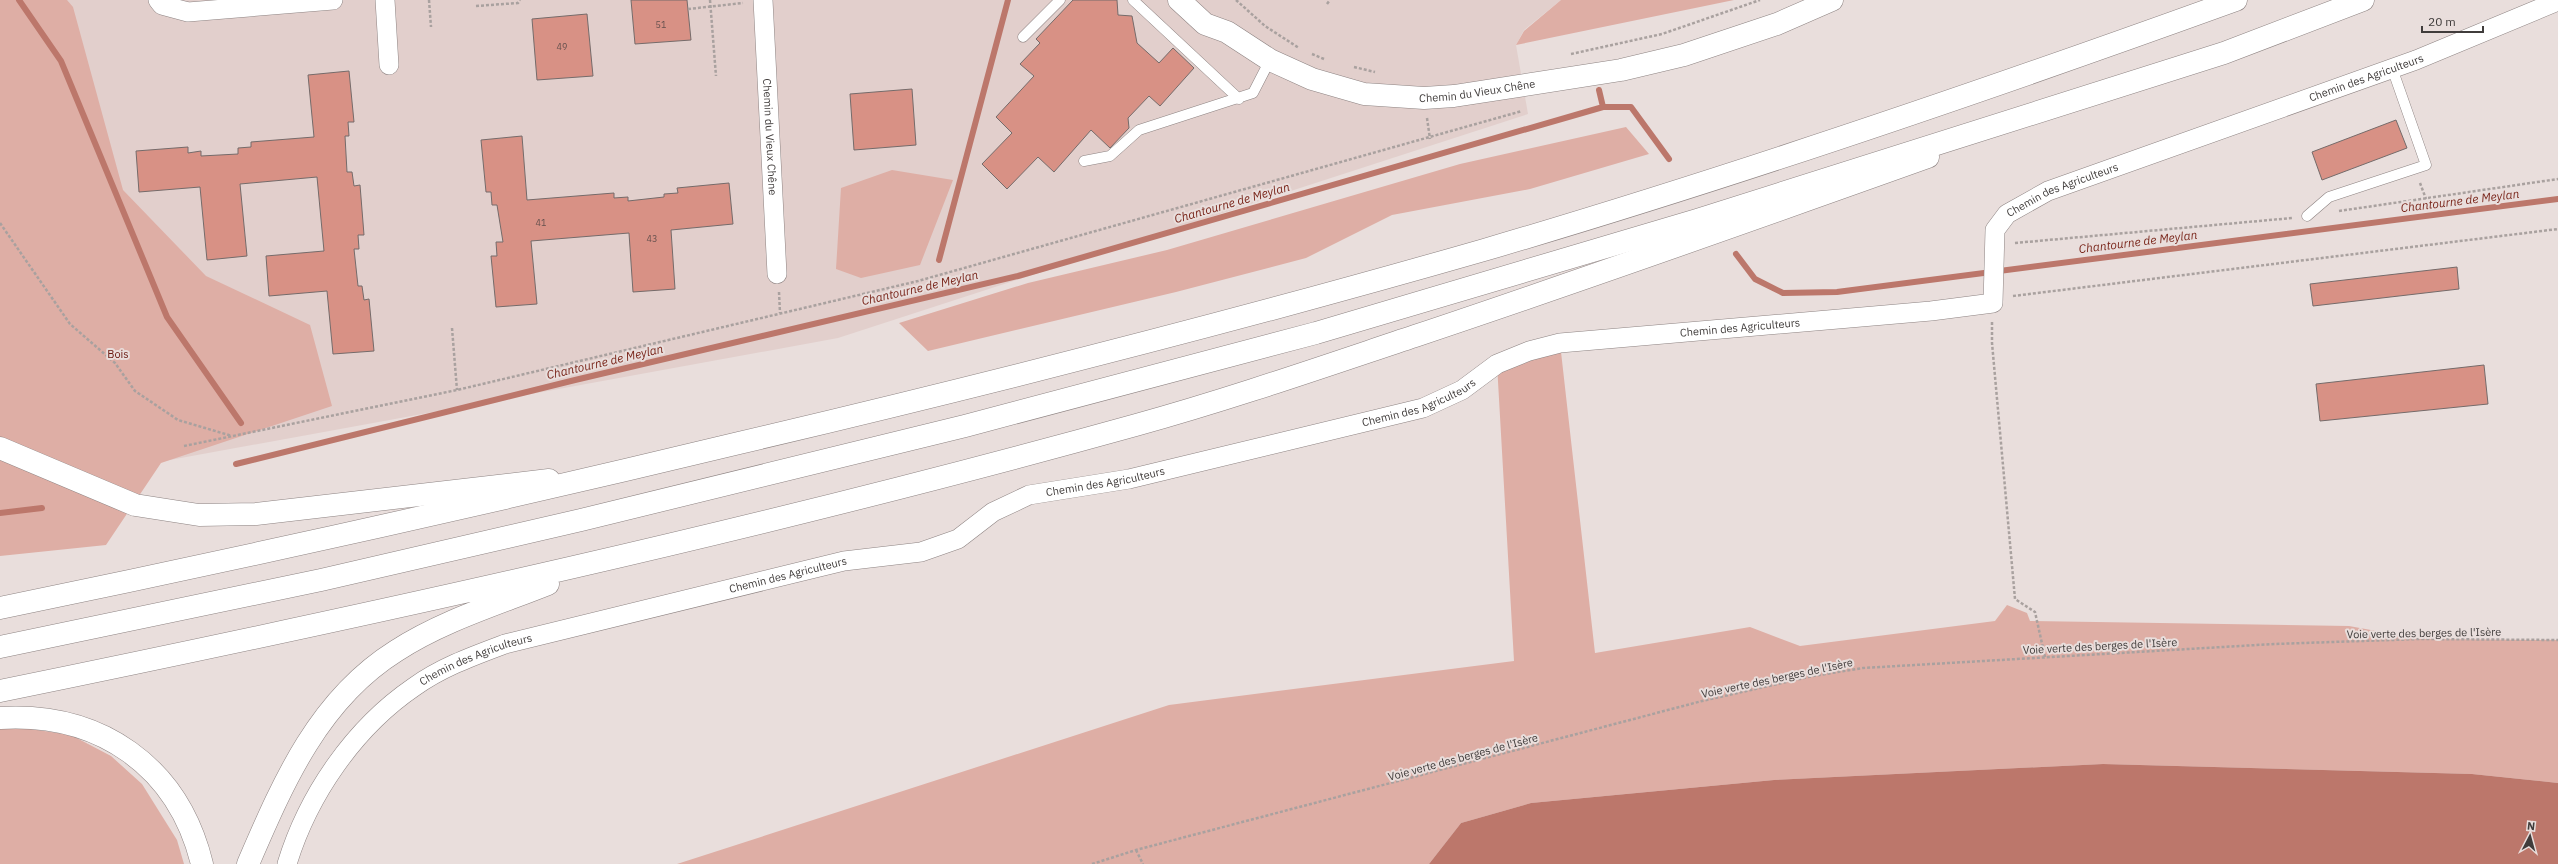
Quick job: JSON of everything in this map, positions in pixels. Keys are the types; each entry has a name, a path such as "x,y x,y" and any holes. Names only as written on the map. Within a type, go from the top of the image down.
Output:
{"main road":[{"name":"Chemin du Vieux Chêne","path":"1179,0 1205,24 1227,32 1270,60 1291,70 1337,87 1364,94 1424,98 1454,96 1621,70 1684,55 1737,38 1832,0"},
{"name":"Chemin du Vieux Chêne","path":"1201,0 1214,12 1227,32"},
{"path":"0,608 311,542 616,472 911,402 1311,299 1482,250 1879,125 2075,58 2236,0"},
{"path":"0,691 404,606 615,557 923,481 1139,424 1320,368 1502,307 2224,53 2363,0"},
{"path":"0,647 313,581 573,522 1133,383 1519,275 2224,53"},
{"path":"0,448 135,504 199,515 256,514 616,472"},
{"path":"248,864 279,791 306,743 327,713 368,672 396,650 424,635 615,557"},
{"path":"0,718 30,717 57,720 99,733 136,756 153,770 179,805 191,827 202,864"}],"street":[{"path":"158,0 162,5 188,12 333,0"},
{"path":"385,0 389,65"},
{"name":"Chemin du Vieux Chêne","path":"764,1 777,274"},
{"name":"Chemin des Agriculteurs","path":"287,864 315,798 354,742 374,720 395,701 438,672 467,658 505,644 844,561 921,552 958,538 993,512 1029,495 1129,480 1424,408 1462,390 1497,364 1529,351 1560,343 1931,311 1993,296 1995,230 2008,214 2048,191 2392,68 2558,1"}],"lane":[{"path":"1023,37 1060,0"},
{"path":"1132,0 1239,99"},
{"path":"1084,161 1110,156 1139,130 1254,93 1270,60"},
{"path":"2306,216 2329,197 2426,165 2392,68"}],"path":[{"path":"429,0 431,27"},
{"path":"476,6 518,3 520,0"},
{"path":"710,0 716,76"},
{"path":"1236,0 1265,26 1301,49"},
{"path":"1327,4 1330,0"},
{"path":"1563,56 1662,34 1760,0"},
{"path":"688,9 764,1"},
{"path":"1308,52 1328,60"},
{"path":"1349,66 1376,72"},
{"path":"184,446 457,390 918,281 1522,111"},
{"path":"1994,251 2306,216 2558,179"},
{"path":"0,222 70,324 115,363 135,391 178,420 233,436"},
{"path":"2045,657 2035,612 2015,599 1992,343 1993,296 2006,296 2558,229"},
{"path":"452,328 457,390"},
{"name":"Voie verte des berges de l'Isère","path":"1092,864 1136,850 1694,703 1813,676 1863,668 1909,664 2282,644 2420,639 2558,640"},
{"path":"1136,850 1143,864"}],"shaded area":[{"path":"0,0 1561,0 1524,30 1516,45 1528,114 838,338 0,491"},
{"path":"2103,764 2472,774 2558,783 2558,864 1429,864 1461,823 1531,803 1774,780"}],"green space":[{"name":"Bois","path":"0,0 67,0 73,7 123,190 206,276 310,325 332,406 161,463 106,545 0,556"},
{"path":"1561,0 1734,0 1516,45 1524,31"},
{"path":"1626,127 1649,154 1530,189 1392,215 1306,258 1176,292 928,351 899,323 1028,283 1167,250 1460,164"},
{"path":"892,170 953,180 920,265 861,278 836,269 841,188"},
{"path":"1560,343 1595,653 1750,627 1800,646 1995,621 2007,605 2027,613 2030,621 2349,626 2420,639 2558,640 2558,783 2472,774 2103,764 1774,780 1531,803 1461,823 1429,864 677,864 1169,705 1514,661 1497,364"},
{"path":"24,728 71,735 111,756 142,784 177,840 184,864 0,864 0,729"}],"building":[{"path":"631,0 687,0 691,40 635,44"},
{"path":"1073,0 1117,0 1118,15 1132,16 1137,43 1159,63 1173,48 1194,68 1160,106 1149,96 1128,118 1129,128 1110,148 1091,130 1054,172 1038,157 1007,189 982,164 1012,133 996,117 1034,76 1020,64 1040,43 1036,39"},
{"path":"587,14 593,76 537,80 532,19"},
{"path":"349,71 354,122 348,122 349,136 345,136 347,172 352,172 354,186 360,185 364,235 358,235 359,249 354,249 358,286 362,286 364,300 369,299 374,351 333,354 327,291 269,296 266,256 324,251 317,177 240,184 247,256 207,260 200,187 139,192 136,151 188,147 188,153 201,151 201,156 238,154 238,148 251,147 251,142 314,137 308,75"},
{"path":"912,89 916,145 854,150 850,94"},
{"path":"2396,120 2407,148 2322,180 2312,152"},
{"path":"522,136 527,200 614,193 614,198 628,197 628,201 664,197 664,194 678,193 677,188 729,183 733,224 671,230 675,289 633,292 629,233 531,241 537,304 496,307 491,256 497,256 496,242 503,242 497,205 492,205 491,192 486,192 481,140"},
{"path":"2457,267 2459,289 2313,306 2310,284"},
{"path":"2484,365 2488,404 2320,421 2316,384"}],"waterway":[{"path":"19,0 61,61 167,317 241,423"},
{"path":"939,260 1008,0"},
{"path":"1599,90 1603,107"},
{"name":"Chantourne de Meylan","path":"236,464 575,380 1018,276 1603,107 1631,107 1669,159"},
{"name":"Chantourne de Meylan","path":"1736,254 1755,279 1783,293 1837,292 2558,199"},
{"name":"Chantourne de Meylan","path":"0,513 42,508"}]}
